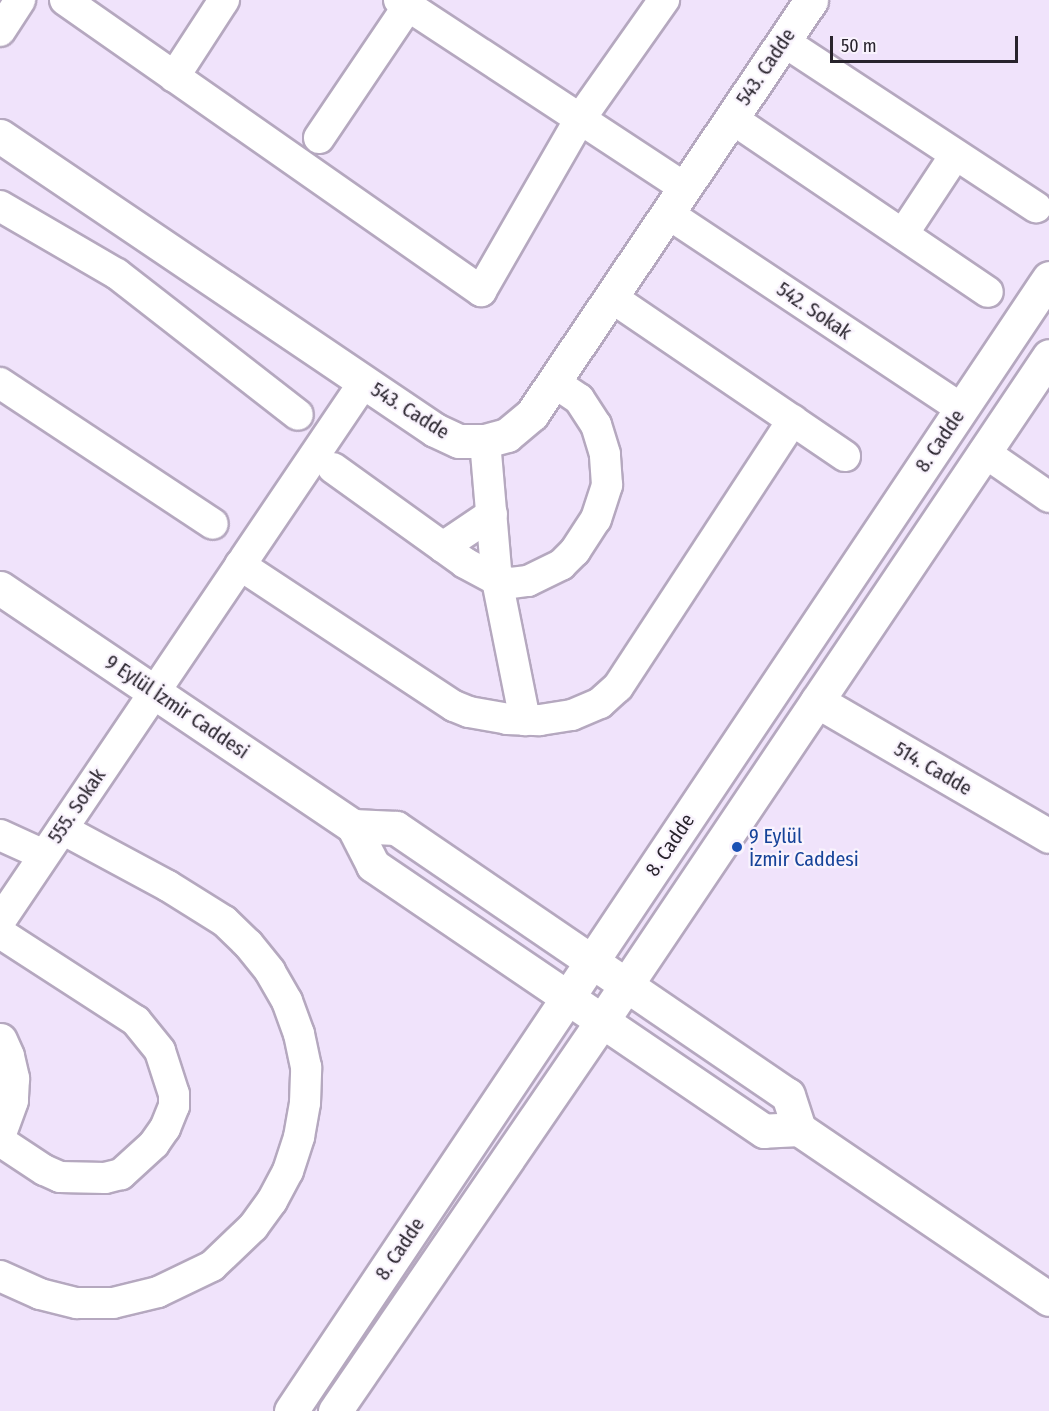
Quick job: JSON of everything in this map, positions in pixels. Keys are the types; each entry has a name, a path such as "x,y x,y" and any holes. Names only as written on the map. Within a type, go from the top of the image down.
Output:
{"main road":[{"name":"543. Cadde","path":"0,136 448,437 465,442 485,441 507,435 524,423 554,382 811,0"},
{"name":"8. Cadde","path":"291,1411 1049,278"},
{"name":"8. Cadde","path":"335,1411 602,1021 1049,356"},
{"name":"9 Eylül İzmir Caddesi","path":"0,588 353,826 373,865 764,1131 799,1130"},
{"name":"514. Cadde","path":"817,701 1049,836"},
{"path":"353,826 396,828 788,1095 799,1130 1049,1299"},
{"path":"0,1040 8,1056 12,1078 11,1100 0,1130"}],"street":[{"path":"0,31 20,0"},
{"path":"65,0 481,291 580,119 664,0"},
{"path":"174,77 224,0"},
{"path":"319,138 403,3"},
{"name":"542. Sokak","path":"403,3 580,119 676,200 962,409"},
{"path":"783,41 1036,207"},
{"path":"731,118 988,292"},
{"path":"903,234 955,155"},
{"path":"0,207 117,274 298,415"},
{"path":"611,297 845,456"},
{"name":"555. Sokak","path":"0,921 364,382"},
{"path":"333,468 442,547 497,580 510,583 528,581 561,565 586,537 602,505 607,484 602,440 596,425 579,399 554,382"},
{"path":"0,383 213,524"},
{"path":"240,565 442,700 469,712 525,720 556,719 572,715 611,695 793,420"},
{"path":"485,441 497,580 525,720"},
{"path":"984,452 1049,498"},
{"path":"442,547 492,514"},
{"path":"0,1276 40,1294 77,1303 113,1303 158,1292 212,1266 253,1227 272,1201 288,1171 299,1137 305,1103 306,1067 299,1034 281,991 249,944 224,921 168,886 62,828"},
{"path":"0,834 44,855"},
{"path":"0,933 136,1021 160,1051 174,1094 174,1106 154,1144 136,1163 113,1176 82,1179 60,1177 44,1170 0,1141"}],"place":[{"name":"9 Eylül İzmir Caddesi","path":"737,847"}]}
